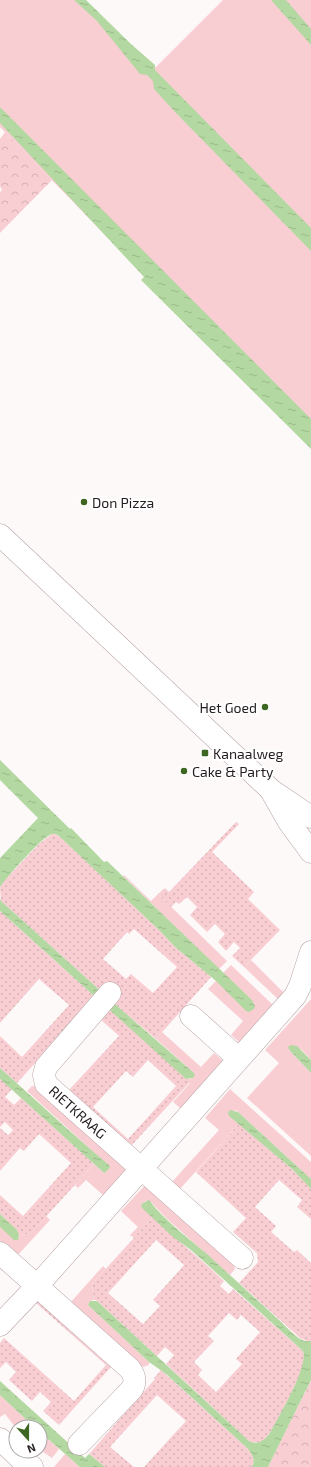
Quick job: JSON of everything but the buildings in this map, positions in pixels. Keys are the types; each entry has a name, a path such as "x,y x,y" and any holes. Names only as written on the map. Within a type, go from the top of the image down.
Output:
{"street":[{"path":"0,535 271,790 311,818"},
{"path":"271,790 289,822 311,852"},
{"path":"0,1325 142,1169 294,996 300,986 311,952"},
{"name":"RIETKRAAG","path":"110,993 46,1067 44,1080 48,1086 242,1258"},
{"path":"191,1016 239,1059"},
{"path":"0,1252 130,1369 134,1376 134,1385 132,1389 79,1444"},
{"path":"0,1439 21,1459 32,1467"}],"green space":[{"path":"0,0 77,0 151,72 223,0 311,0 311,446 0,127"},
{"path":"5,132 52,180 0,233 0,192 2,190 0,186 0,139"},
{"path":"236,822 239,824 212,852 254,892 248,899 280,930 244,967 232,956 240,948 234,942 226,951 218,942 225,934 215,924 207,932 190,915 197,907 187,897 179,904 176,902 171,907 158,894 165,888 169,892"},
{"path":"53,833 60,837 175,947 211,977 156,1039 1,901 0,887 4,881 39,844","holes":["134,929 177,967 153,993 131,974 126,979 103,959 127,932 129,934"]},
{"path":"124,875 151,901 158,894 227,961 219,969 123,876"},
{"path":"0,911 95,997 17,1083 0,1068 0,1036 22,1057 69,1005 39,979 0,1023"},
{"path":"251,960 285,994 279,1000 244,967"},
{"path":"231,965 274,1006 240,1043 231,1035 243,1021 208,989 216,981 252,1000 223,973"},
{"path":"311,999 311,1060 301,1049 289,1050 311,1073 311,1156 247,1098 279,1063 265,1050"},
{"path":"108,1008 190,1082 131,1146 69,1090 119,1036 99,1018","holes":["148,1060 176,1086 128,1139 93,1107 126,1071 133,1077"]},
{"path":"162,1032 201,1067 214,1053 223,1061 181,1109 173,1102 190,1083 186,1079 191,1079 193,1072 156,1039"},
{"path":"0,1079 12,1089 5,1097 14,1105 21,1098 94,1164 30,1234 19,1235 17,1230 0,1214 0,1195 23,1216 71,1163 39,1134 24,1151 20,1148 0,1171 0,1128 8,1135 13,1130 5,1122 0,1127"},
{"path":"32,1086 41,1087 129,1167 103,1195 86,1180 78,1188 75,1185 94,1164 104,1173 110,1167 27,1091"},
{"path":"230,1089 311,1162 311,1179 235,1110 229,1116 239,1124 179,1190 171,1183 219,1130 205,1118"},
{"path":"239,1124 292,1169 311,1189 311,1219 297,1207 302,1200 279,1180 255,1207 276,1226 271,1232 294,1252 297,1250 311,1263 311,1341 309,1342 300,1338 239,1283 258,1262 257,1253 233,1232 246,1218 196,1172"},
{"path":"147,1183 231,1259 235,1269 230,1275 166,1218 149,1200 141,1205 153,1217 134,1238 130,1235 138,1227 121,1211"},
{"path":"46,1216 50,1220 17,1256 0,1241 0,1227 16,1240 18,1239 19,1235 30,1234"},
{"path":"153,1217 224,1281 220,1286 229,1294 233,1289 303,1351 304,1362 300,1375 268,1436 261,1442 249,1441 166,1364 174,1355 165,1347 157,1356 96,1300 94,1300 92,1284","holes":["156,1240 184,1265 153,1300 160,1306 143,1324 108,1293","229,1313 237,1320 241,1315 260,1332 236,1359 242,1364 216,1392 198,1375 202,1370 194,1362 214,1341 208,1336"]},
{"path":"103,1266 106,1269 92,1284 94,1300 90,1301 88,1305 150,1363 147,1366 141,1367 70,1303"},
{"path":"38,1301 111,1367 59,1425 43,1411 51,1402 40,1392 32,1401 9,1380 16,1372 6,1362 0,1368 0,1343 4,1338 74,1401 106,1365 36,1303"},
{"path":"161,1370 248,1449 254,1460 252,1467 144,1467 186,1421 157,1395 110,1447 134,1467 105,1467 89,1454 155,1379 154,1378"},
{"path":"311,1380 311,1467 268,1467"},
{"path":"0,1395 26,1419 9,1419 5,1414 0,1417"},
{"path":"48,1439 59,1449 52,1458 48,1455"},
{"path":"65,1454 80,1467 54,1467"}],"water":[{"path":"74,0 86,0 155,65 155,70 311,228 311,251 177,114 154,89 153,81 147,75 140,74 97,21"},
{"path":"271,0 286,0 311,29 311,45"},
{"path":"0,107 311,419 311,449 141,280 144,277 0,123"},
{"path":"0,760 104,862 107,861 252,1000 255,1006 254,1009 249,1012 246,1011 216,981 175,947 160,931 56,834 47,836 33,849 0,887 0,858 38,818 0,780"},
{"path":"0,898 1,901 124,1012 193,1072 195,1075 193,1078 186,1079 0,911"},
{"path":"291,1045 297,1046 311,1060 311,1073 290,1051 288,1047"},
{"path":"0,1068 109,1165 110,1167 107,1171 104,1173 0,1079"},
{"path":"230,1110 238,1112 311,1179 311,1189 292,1169 229,1116 228,1113"},
{"path":"149,1200 169,1222 207,1254 298,1338 311,1341 311,1380 268,1467 252,1467 254,1460 248,1449 166,1374 149,1362 88,1305 90,1301 97,1301 249,1441 256,1443 262,1441 269,1434 298,1379 304,1358 303,1351 142,1208 141,1205"},
{"path":"0,1214 17,1230 19,1235 18,1240 14,1240 0,1227"},
{"path":"0,1381 42,1419 26,1419 0,1395"},
{"path":"48,1424 85,1458 89,1454 105,1467 80,1467 48,1439"}],"place":[{"name":"Don Pizza","path":"84,502"},
{"name":"Het Goed","path":"265,707"},
{"name":"Kanaalweg","path":"205,753"},
{"name":"Cake & Party","path":"184,771"}]}
